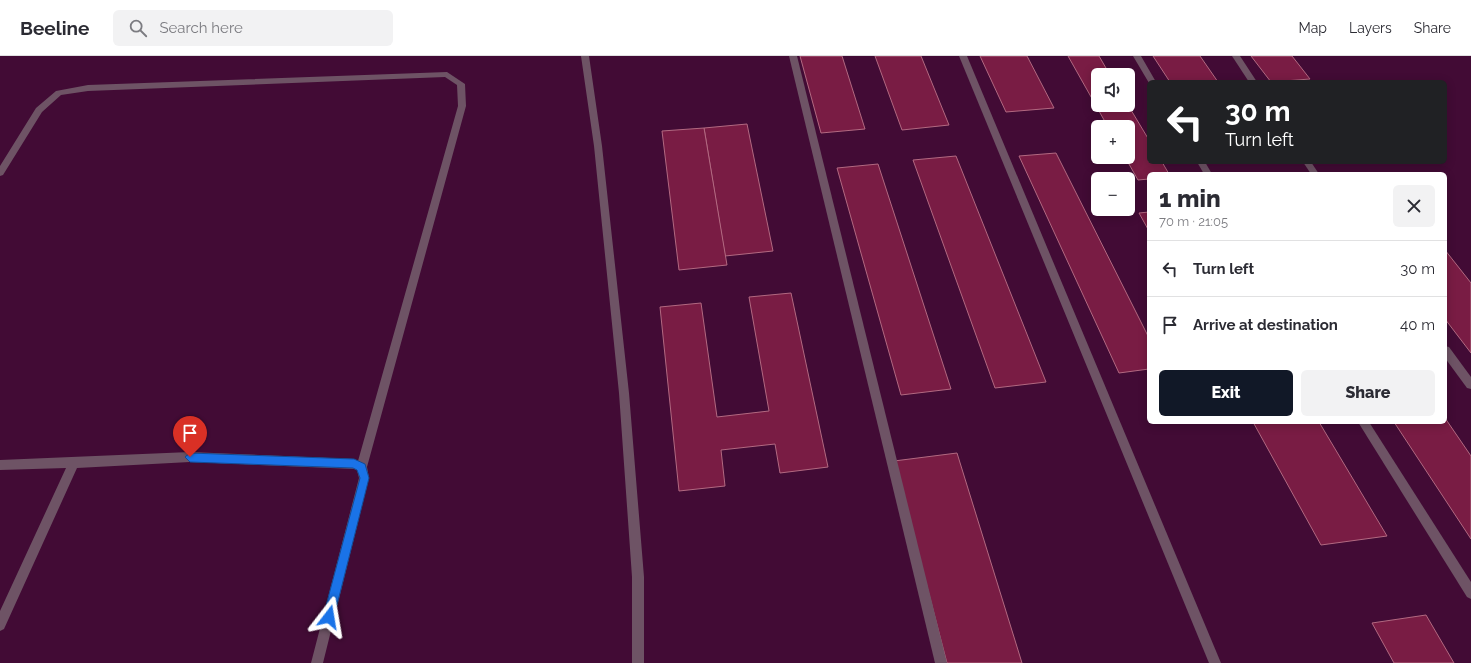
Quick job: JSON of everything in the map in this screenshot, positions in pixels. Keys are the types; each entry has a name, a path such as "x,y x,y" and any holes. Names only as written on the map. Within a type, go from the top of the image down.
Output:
{"street":[{"path":"585,56 598,146 624,393 638,577 638,663"},
{"path":"793,56 941,663"},
{"path":"963,56 1215,663"},
{"path":"1137,56 1151,80"},
{"path":"1236,56 1252,80"},
{"path":"0,173 39,110 59,93 88,88 447,74 461,84 462,106 362,468 364,478 317,663"},
{"path":"1447,353 1471,385"},
{"path":"1364,424 1471,593"},
{"path":"0,465 190,457 354,464 362,468"},
{"path":"0,625 74,463"}],"building":[{"path":"800,56 842,56 865,129 821,133"},
{"path":"875,56 921,56 949,125 902,130"},
{"path":"980,56 1027,56 1054,108 1006,112"},
{"path":"1068,56 1099,56 1106,68 1091,68 1091,97"},
{"path":"1153,56 1200,56 1217,80 1169,80"},
{"path":"1251,56 1292,56 1310,79 1297,80 1269,80"},
{"path":"1100,112 1132,112 1147,137 1147,164 1163,164 1168,172 1147,172 1147,179 1138,180 1135,172 1133,172 1129,164 1135,164 1135,120 1104,120"},
{"path":"747,124 773,251 725,256 704,128"},
{"path":"704,128 727,265 679,270 662,131"},
{"path":"1056,153 1147,334 1147,369 1119,373 1019,156"},
{"path":"956,156 1046,382 995,388 913,160"},
{"path":"878,164 951,389 901,395 837,168"},
{"path":"1147,212 1147,227 1139,213"},
{"path":"1447,253 1471,283 1471,353 1447,322"},
{"path":"791,293 828,467 780,473 775,444 721,450 725,486 679,491 660,307 701,303 717,417 769,411 749,297"},
{"path":"1447,421 1471,456 1471,539 1395,424 1447,424"},
{"path":"1254,424 1320,424 1387,536 1321,545"},
{"path":"957,453 1022,663 947,663 894,461"},
{"path":"1426,615 1454,663 1394,663 1372,623"}],"route":[{"path":"190,457 354,464 362,468 364,478 329,617"}]}
